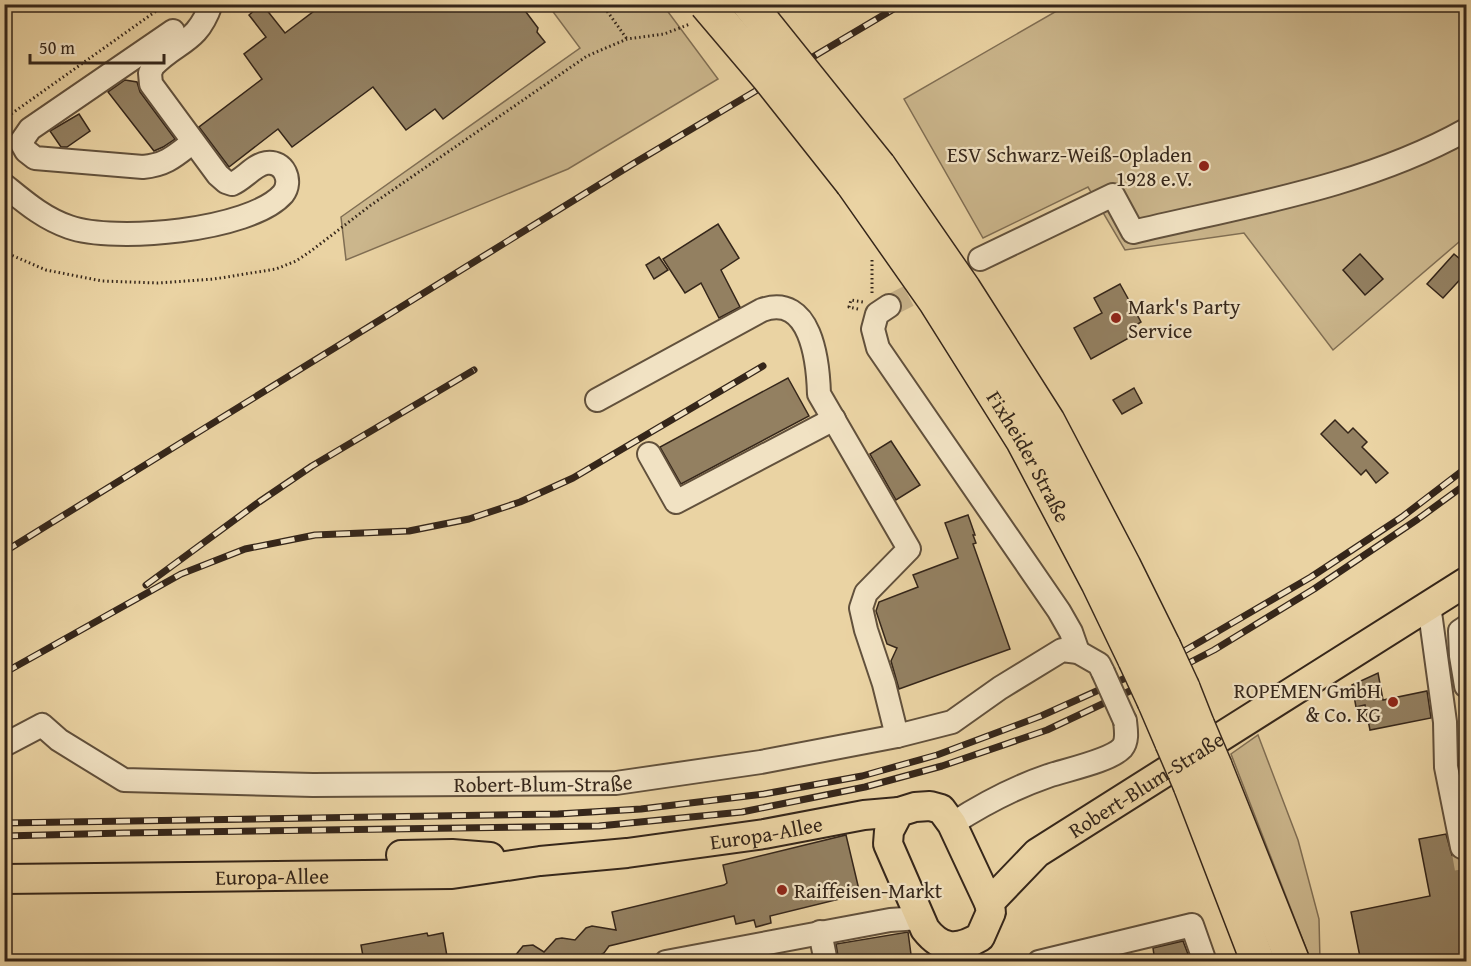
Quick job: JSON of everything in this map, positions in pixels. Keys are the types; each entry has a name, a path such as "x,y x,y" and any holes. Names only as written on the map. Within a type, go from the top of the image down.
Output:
{"highway":[{"name":"Fixheider Straße","path":"730,6 768,77 866,175 935,301 1023,441 1098,583 1149,653 1202,775 1293,962"},
{"name":"Fixheider Straße","path":"1202,775 1258,962"}],"main road":[{"name":"Robert-Blum-Straße","path":"989,903 1037,853 1467,582"},
{"name":"Europa-Allee","path":"4,879 452,874 540,861 627,853 752,836 871,814 898,812 915,807 930,806 941,809 952,824"},
{"path":"898,812 888,831 888,844 940,945 980,937 991,912 989,903 952,824"},
{"name":"Europa-Allee","path":"848,819 868,826 888,844"},
{"name":"Robert-Blum-Straße","path":"972,867 995,865 1037,853"},
{"name":"Europa-Allee","path":"4,861 452,854 540,861"}],"street":[{"path":"193,142 169,161 143,167 35,158 26,151 21,142 30,129 183,24 194,14 197,4"},
{"path":"4,185 46,218 70,228 94,233 123,235 202,227 233,221 273,202 287,189 289,181 287,175 278,166 264,164 240,181 232,184 226,183 154,90 150,80 150,73 159,61 198,30 211,4"},
{"path":"980,260 1113,195 1133,232 1344,182 1448,140 1467,130"},
{"path":"597,400 762,310 774,306 786,307 797,315 811,337 818,371 819,394 909,549 866,594 861,608 897,736"},
{"path":"883,310 873,329 878,348 1059,611 1071,632 1078,652"},
{"path":"649,454 676,502 834,419"},
{"path":"1430,605 1445,722 1446,766 1462,847"},
{"path":"1467,627 1460,631 1461,656 1467,686"},
{"name":"Robert-Blum-Straße","path":"4,745 42,716 59,740 124,780 314,785 616,783 760,762 897,736 952,722 1000,688 1062,650 1078,652 1099,664 1125,721 1127,735 1122,748 1104,758 1047,776 997,796 952,824"},
{"path":"666,962 890,920 940,945"},
{"path":"1039,962 1192,925 1206,962"},
{"path":"820,932 826,962"}],"path":[{"path":"4,119 166,4"},
{"path":"602,4 627,39"},
{"path":"4,252 46,270 102,281 158,283 214,279 276,269 296,261 371,205 587,56 627,39 664,34 730,6"},
{"path":"879,264 873,256 871,303 850,300 849,307 883,310"}],"shaded area":[{"path":"548,5 663,5 718,79 568,169 346,260 341,217 580,48"},
{"name":"ESV Schwarz-Weiß-Opladen 1928 e.V.","path":"1067,5 1466,5 1466,236 1333,350 1244,233 1125,250 1088,187 983,238 904,99"},
{"path":"1258,735 1298,840 1319,919 1320,961 1311,961 1231,754"}],"building":[{"path":"262,4 285,33 314,11 309,4 520,4 538,28 537,32 545,42 443,119 435,109 406,130 373,87 292,147 278,129 229,167 199,127 262,79 244,54 266,37 249,15"},
{"path":"125,80 137,82 140,92 175,139 154,151 108,92"},
{"path":"79,114 90,131 67,147 61,147 50,131"},
{"path":"718,224 739,258 721,270 740,307 719,318 701,283 685,293 663,259"},
{"path":"1360,254 1383,279 1365,295 1343,270"},
{"path":"1454,254 1467,265 1467,272 1443,298 1427,284"},
{"path":"659,257 668,270 654,279 646,265"},
{"name":"Mark's Party Service","path":"1120,284 1141,322 1133,327 1136,334 1091,359 1074,328 1102,313 1094,298"},
{"path":"788,378 809,416 681,484 660,447"},
{"path":"1134,388 1142,403 1122,414 1113,400"},
{"path":"1335,420 1348,433 1353,428 1367,442 1362,447 1388,473 1376,483 1366,470 1361,475 1321,434"},
{"path":"891,441 920,485 896,500 870,454"},
{"path":"968,515 975,535 973,535 976,543 973,544 1010,649 899,689 891,661 897,648 887,644 876,611 879,602 918,587 913,575 958,558 945,523"},
{"name":"ROPEMEN GmbH & Co. KG","path":"1378,673 1383,700 1427,691 1431,718 1370,730 1365,705 1356,707 1352,685"},
{"path":"1446,834 1452,855 1458,860 1467,859 1467,962 1361,962 1351,912 1430,896 1419,839"},
{"name":"Raiffeisen-Markt","path":"846,835 860,894 770,916 771,923 756,927 754,920 736,924 734,916 609,946 604,953 593,959 579,956 576,962 510,962 523,946 533,945 544,952 556,939 575,940 586,928 592,926 616,930 612,912 724,885 727,883 723,865"},
{"path":"908,932 912,962 839,962 836,944"},
{"path":"427,933 428,936 443,933 448,962 364,962 361,945"},
{"path":"1183,941 1191,962 1155,962 1153,948"}],"tunnel":[{"path":"889,306 980,259"},
{"path":"1462,847 1466,870"}],"railway":[{"path":"4,552 636,162 902,4"},
{"path":"4,673 181,574 245,549 315,535 409,531 469,519 520,502 573,478 763,366"},
{"path":"146,585 312,466 474,370"},
{"path":"4,823 558,814 641,809 764,794 862,776 937,755 1041,716 1179,654 1311,577 1402,517 1466,468"},
{"path":"4,836 599,826 742,812 865,787 942,766 1047,730 1185,665 1314,589 1466,484"}],"place":[{"name":"ESV Schwarz-Weiß-Opladen 1928 e.V.","path":"1204,166"},
{"name":"Mark's Party Service","path":"1116,318"},
{"name":"ROPEMEN GmbH & Co. KG","path":"1393,702"},
{"name":"Raiffeisen-Markt","path":"782,890"}]}
